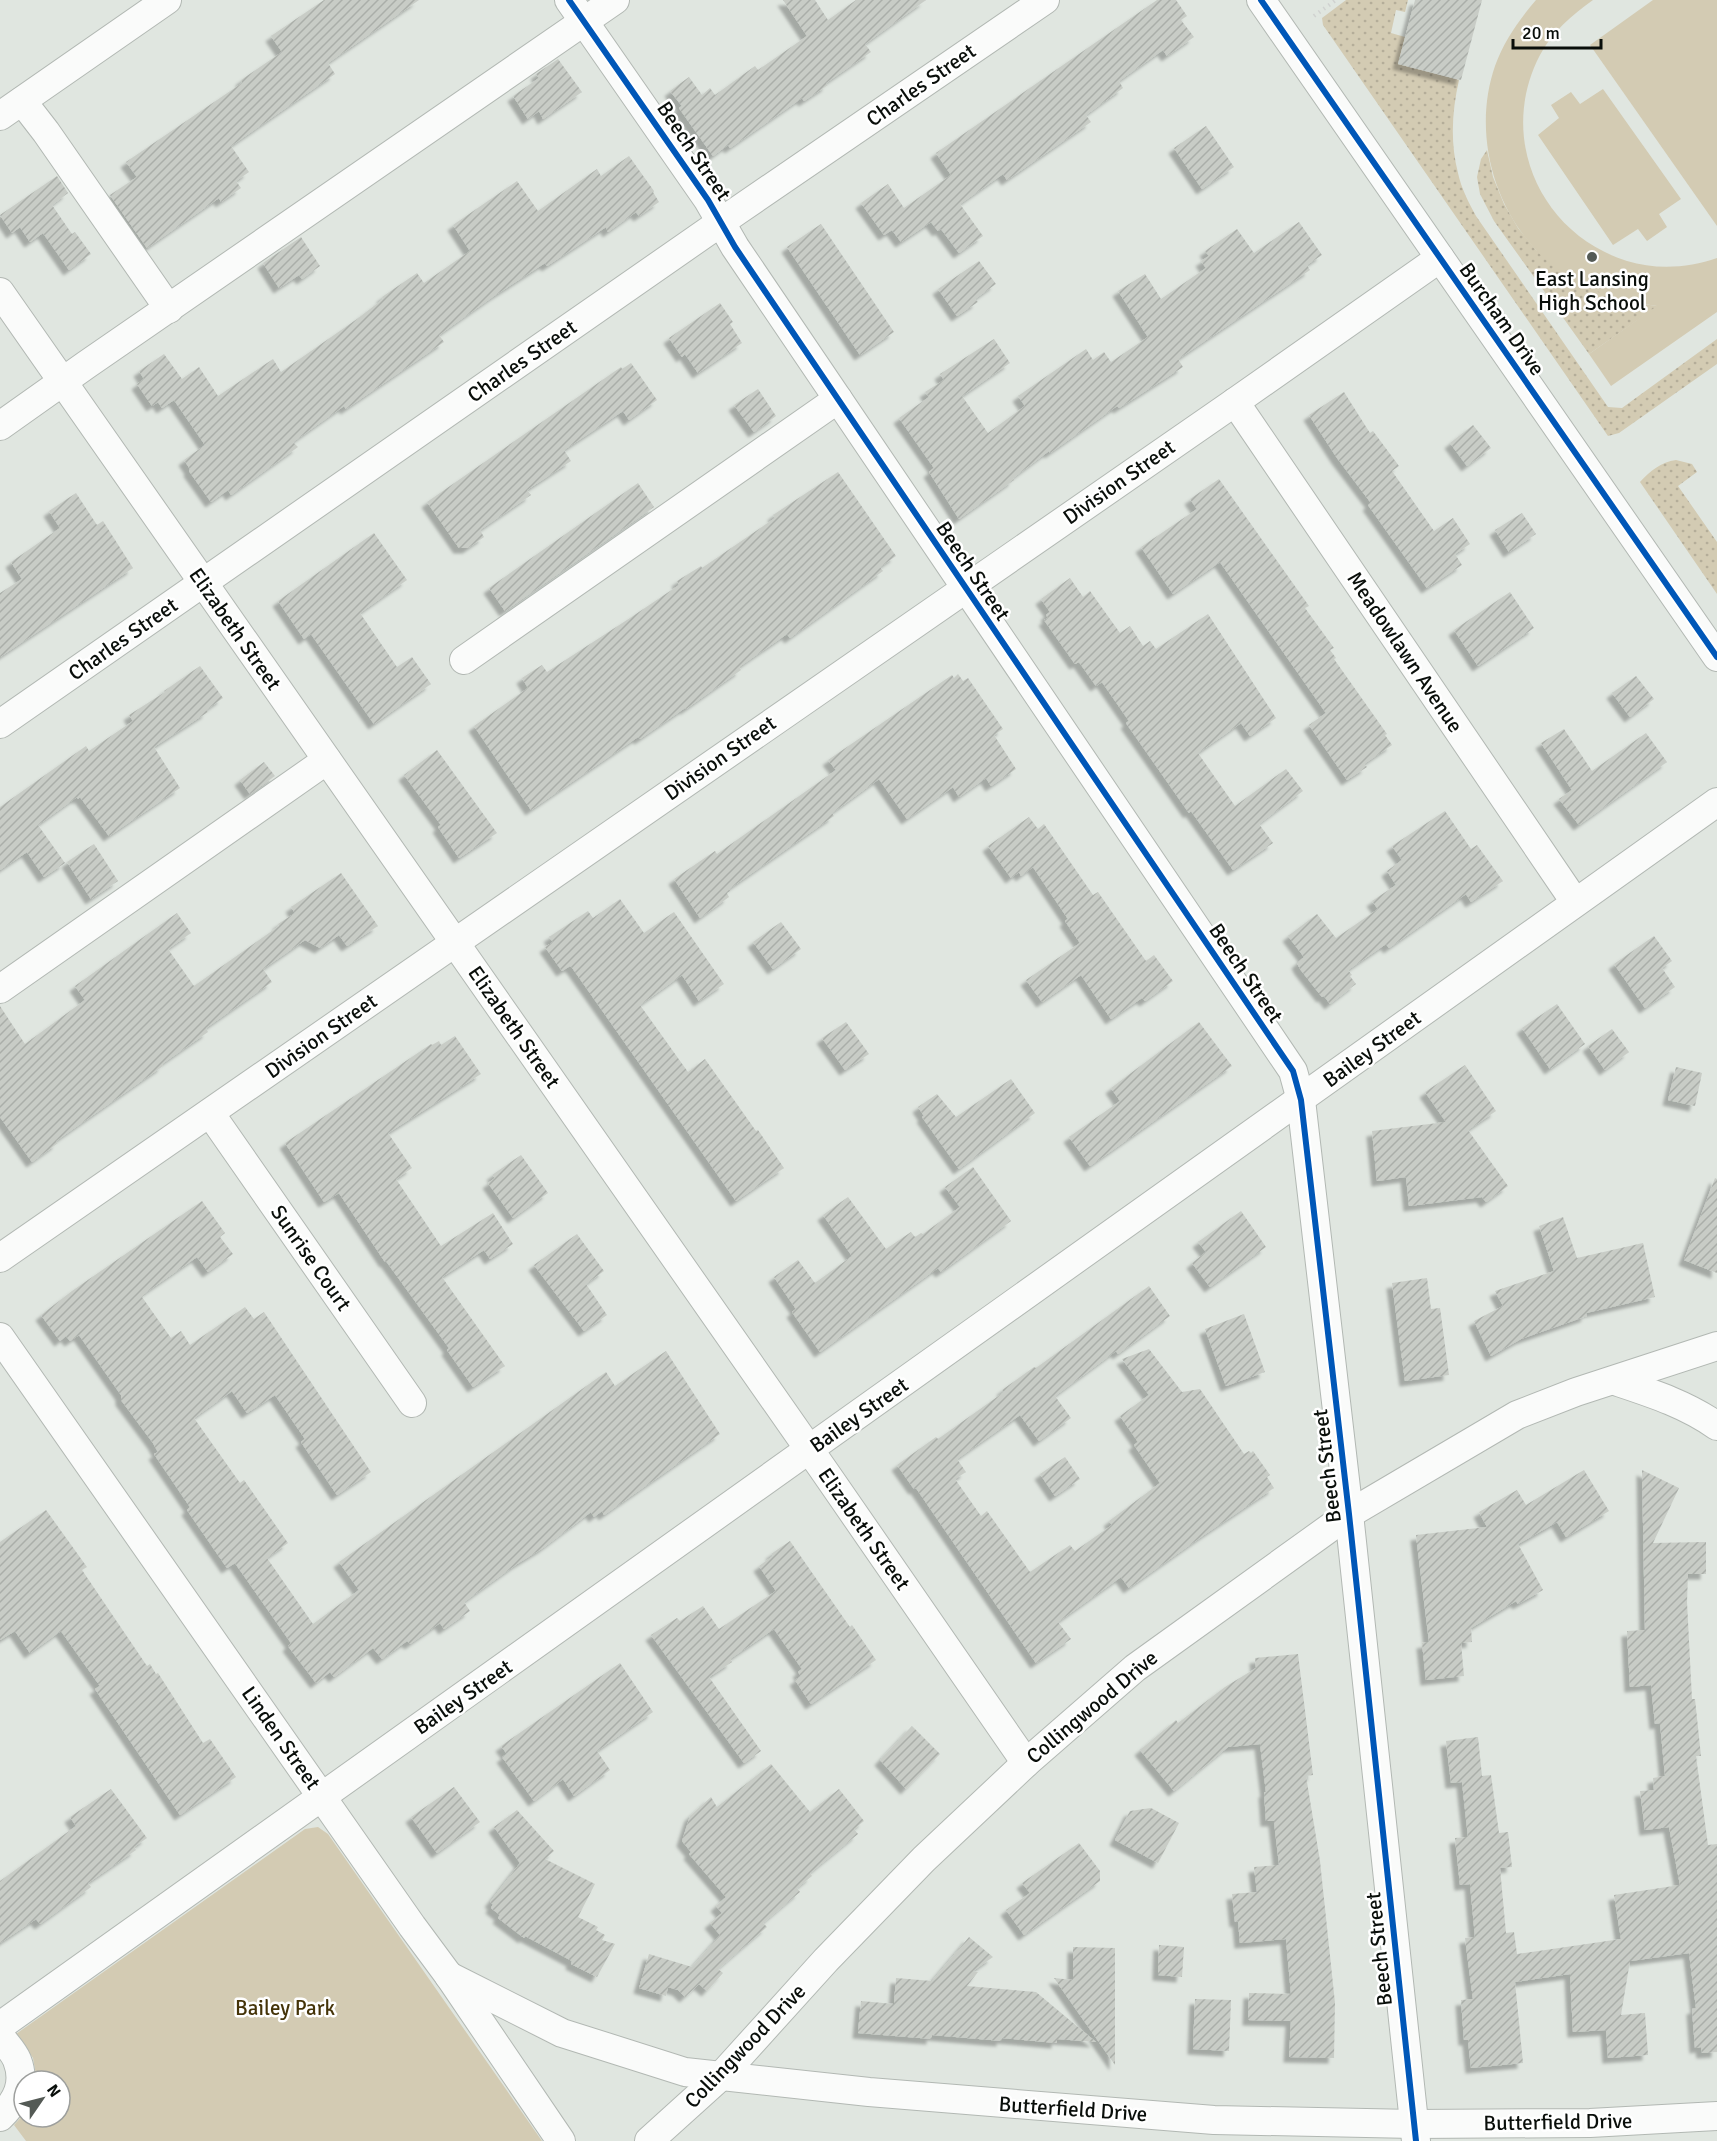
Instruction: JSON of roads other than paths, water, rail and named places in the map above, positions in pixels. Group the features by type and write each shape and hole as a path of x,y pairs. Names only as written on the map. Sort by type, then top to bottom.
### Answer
{"street":[{"path":"166,0 11,108 46,132 169,309"},
{"path":"0,426 169,309 577,11 615,0"},
{"name":"Charles Street","path":"0,724 721,222 1045,0"},
{"name":"Burcham Drive","path":"1261,0 1717,657"},
{"name":"Beech Street","path":"577,11 708,200 735,246 964,588 1293,1071 1301,1100 1349,1514 1415,2132"},
{"name":"Division Street","path":"0,1258 1440,258"},
{"name":"Elizabeth Street","path":"0,292 810,1449 1026,1763"},
{"path":"464,660 838,399"},
{"name":"Meadowlawn Avenue","path":"1235,402 1575,902"},
{"path":"0,989 327,760"},
{"name":"Bailey Street","path":"0,2026 1717,802"},
{"name":"Sunrise Court","path":"210,1113 412,1403"},
{"name":"Linden Street","path":"0,1337 449,1976 561,2141"},
{"name":"Collingwood Drive","path":"649,2141 722,2075 826,1960 894,1890 1026,1763 1135,1668 1349,1514 1517,1415 1576,1392 1717,1346"},
{"path":"1615,1381 1666,1399 1703,1416 1717,1426"},
{"name":"Butterfield Drive","path":"449,1976 562,2033 685,2072 880,2093 1184,2118 1415,2132 1717,2116"},
{"path":"0,2036 17,2059 21,2087 11,2106 0,2116"}],"place":[{"name":"East Lansing High School","path":"1592,257"}],"park label":[{"name":"Bailey Park","path":"285,2008"}]}
